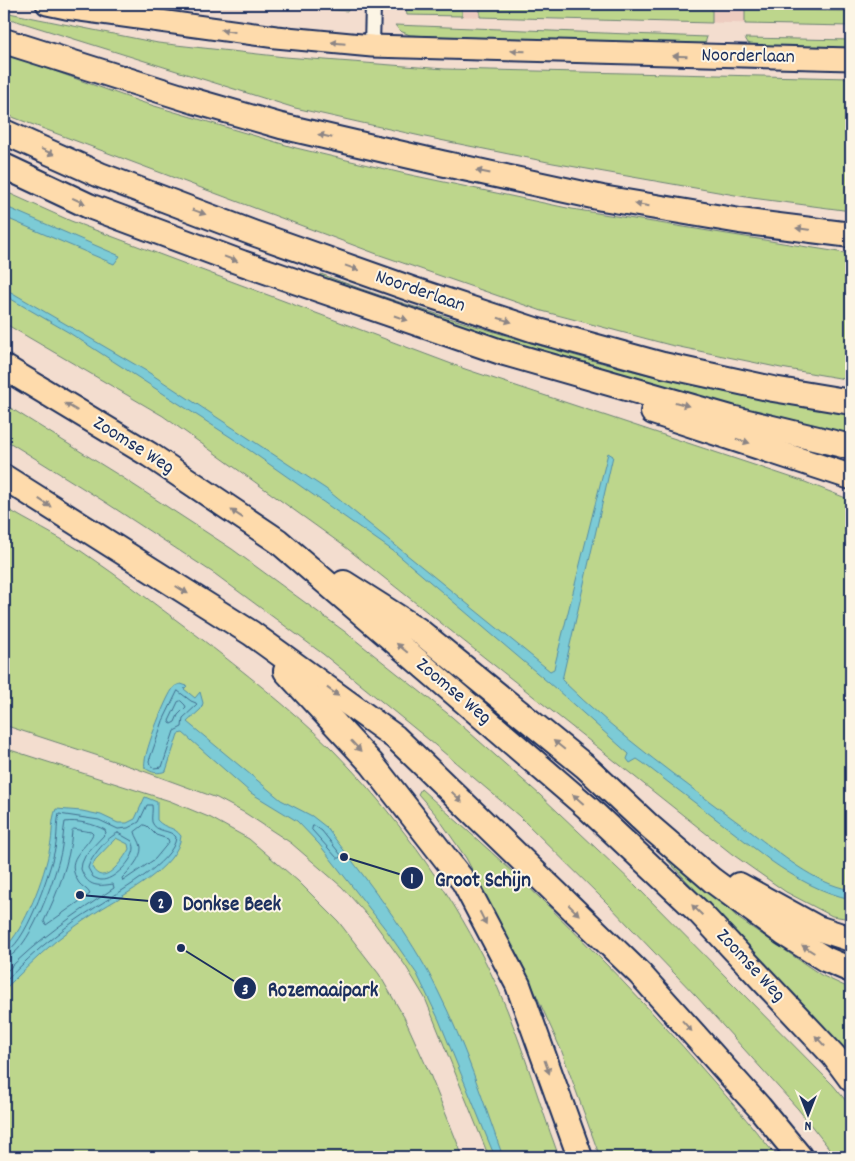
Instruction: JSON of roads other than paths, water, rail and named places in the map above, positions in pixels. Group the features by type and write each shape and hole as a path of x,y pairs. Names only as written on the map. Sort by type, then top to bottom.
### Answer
{"highway":[{"path":"4,41 194,101 281,126 432,161 602,198 740,221 851,235"},
{"name":"Noorderlaan","path":"4,132 136,189 405,287 535,330 663,365 773,389 851,402"},
{"path":"4,166 89,206 242,263 501,352 731,418 851,447"},
{"path":"501,352 566,384 851,477"},
{"name":"Zoomse Weg","path":"4,366 150,455 278,541 588,807 693,906 834,1056 851,1079"},
{"path":"4,477 251,633 395,737 640,974 759,1107 800,1157"},
{"path":"278,541 418,630 586,767 648,825 712,880 785,934 825,959 851,970"},
{"path":"251,633 372,764 464,882 518,985 580,1157"},
{"path":"648,825 740,886 817,928 851,939"}],"main road":[{"name":"Noorderlaan","path":"47,4 276,37 372,46 851,59"}],"street":[{"path":"372,46 373,4"}],"water":[{"path":"4,206 120,256 114,264 4,217"},
{"path":"4,288 148,372 326,489 550,671 554,669 608,453 613,456 562,680 606,721 678,778 798,867 824,881 851,890 851,899 819,889 790,873 771,861 643,763 637,759 630,763 627,759 629,754 556,689 396,553 232,438 68,332 4,295"},
{"path":"181,684 187,686 184,689 195,698 200,692 203,703 201,709 187,722 281,800 312,816 326,827 400,927 427,969 457,1031 503,1157 495,1157 439,1020 417,974 387,931 319,844 297,821 251,793 183,733 178,734 166,771 155,772 145,768 147,753 159,716 173,689"},
{"path":"145,797 157,802 157,820 175,830 181,836 178,848 170,859 148,880 93,914 57,940 4,990 4,949 19,929 39,887 51,842 53,818 56,809 101,815 118,823 127,823 135,819","holes":["116,838 128,844 129,849 126,854 118,865 107,874 97,873 92,867 95,860"]}],"place":[{"name":"Groot Schijn","path":"344,857"},
{"name":"Donkse Beek","path":"80,895"},
{"name":"Rozemaaipark","path":"181,948"}]}
